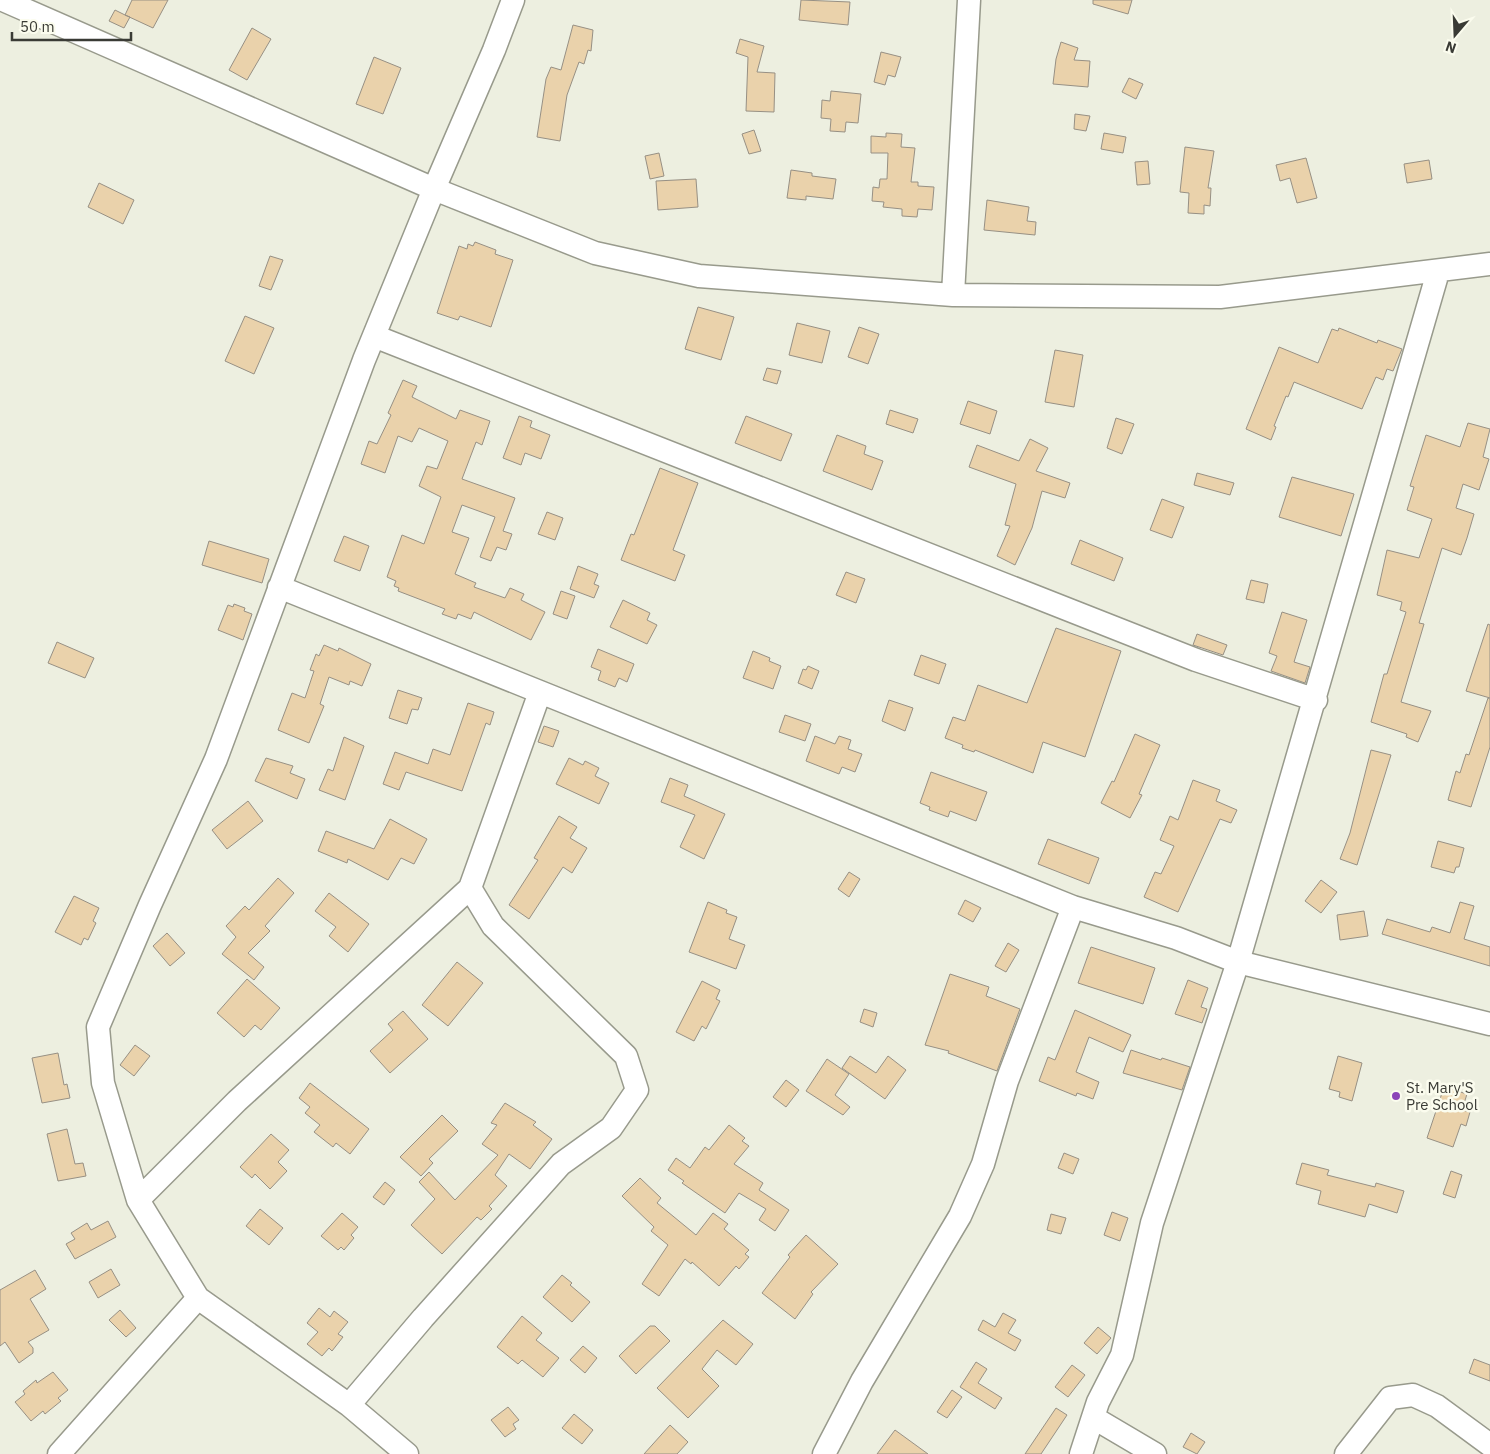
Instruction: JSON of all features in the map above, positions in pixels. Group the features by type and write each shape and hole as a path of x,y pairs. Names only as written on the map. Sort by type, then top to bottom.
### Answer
{"street":[{"path":"3,0 434,189 594,252 700,276 953,295 1220,297 1438,272 1490,264"},
{"path":"407,1454 350,1405 198,1298 138,1200 103,1083 98,1028 150,904 216,759 374,336 434,189 494,50 513,0"},
{"path":"953,295 969,0"},
{"path":"1081,1454 1098,1402 1122,1355 1152,1223 1238,962 1316,700 1438,272"},
{"path":"374,336 1196,660 1316,700"},
{"path":"280,587 1073,907 1176,938 1238,962 1490,1024"},
{"path":"138,1200 237,1101 470,888 540,692"},
{"path":"350,1405 422,1318 561,1164 612,1128 637,1090 626,1056 493,926 470,888"},
{"path":"824,1454 862,1381 960,1216 983,1164 1007,1081 1073,907"},
{"path":"59,1454 198,1298"},
{"path":"1346,1454 1390,1398 1413,1395 1437,1406 1490,1445"},
{"path":"1094,1418 1155,1454"}],"building":[{"path":"132,0 168,0 153,28 130,17 124,28 109,21 115,10 125,15"},
{"path":"801,0 850,2 848,25 799,20"},
{"path":"1093,0 1132,0 1128,14 1093,4"},
{"path":"573,25 593,30 591,51 588,50 584,64 579,62 567,95 560,141 537,137 546,79 551,67 561,70"},
{"path":"252,28 271,39 247,80 229,70"},
{"path":"740,39 764,46 757,72 775,73 774,112 746,111 748,57 736,53"},
{"path":"1061,42 1078,48 1074,60 1090,61 1088,87 1053,84 1056,59"},
{"path":"881,52 901,57 895,77 888,75 885,85 874,82"},
{"path":"374,57 401,68 383,114 356,104"},
{"path":"1129,78 1143,84 1136,99 1122,92"},
{"path":"831,91 861,94 858,123 846,122 845,132 830,131 831,119 821,118 822,100 830,101"},
{"path":"1075,114 1090,116 1086,131 1074,129"},
{"path":"754,130 761,151 749,154 742,134"},
{"path":"886,133 902,134 901,147 915,148 911,182 918,182 918,186 934,187 932,210 918,209 917,217 902,216 902,209 883,207 884,202 872,201 873,187 879,188 880,179 887,179 888,153 871,153 871,136 886,137"},
{"path":"1104,133 1126,137 1123,153 1101,149"},
{"path":"1185,147 1214,151 1208,188 1211,188 1210,206 1204,205 1204,214 1188,213 1189,193 1180,192"},
{"path":"659,153 664,176 650,179 645,156"},
{"path":"1306,158 1317,198 1297,203 1290,178 1280,181 1276,165"},
{"path":"1429,160 1432,179 1407,183 1404,164"},
{"path":"1148,161 1150,184 1137,185 1135,162"},
{"path":"791,170 812,173 812,176 836,179 833,199 806,196 806,200 787,198"},
{"path":"696,179 698,207 658,210 656,181"},
{"path":"99,183 134,200 123,224 88,207"},
{"path":"987,200 1029,207 1027,221 1036,222 1035,235 984,230"},
{"path":"475,242 496,250 495,254 513,260 491,327 460,316 458,320 437,313 459,246 467,249 468,244 473,246"},
{"path":"270,256 283,260 271,290 259,286"},
{"path":"698,307 734,317 721,360 685,349"},
{"path":"245,316 274,328 254,374 225,361"},
{"path":"797,323 830,331 822,363 789,355"},
{"path":"859,327 879,334 868,364 848,357"},
{"path":"1339,328 1377,343 1378,340 1402,349 1393,371 1387,369 1383,380 1376,377 1362,409 1294,382 1274,426 1276,427 1271,440 1246,429 1279,347 1318,363 1332,329 1338,331"},
{"path":"1055,350 1083,355 1074,407 1045,402"},
{"path":"767,368 781,371 777,384 763,380"},
{"path":"403,380 417,386 412,397 456,419 460,410 490,421 482,445 476,442 462,479 515,498 503,531 512,534 506,550 497,547 491,561 480,557 495,517 462,505 452,532 469,538 455,574 476,583 474,587 505,598 510,588 524,594 521,600 545,612 531,640 474,612 471,619 458,614 456,619 442,614 445,609 398,591 399,588 394,586 396,581 387,577 402,535 424,544 441,497 419,486 427,466 437,469 448,441 419,428 412,442 398,436 385,473 361,464 369,441 377,444 391,415 388,413"},
{"path":"968,401 997,411 990,434 960,424"},
{"path":"890,410 918,419 913,433 886,424"},
{"path":"519,416 532,421 530,427 550,435 541,459 525,453 521,465 503,458"},
{"path":"746,416 792,434 781,461 735,443"},
{"path":"1116,418 1134,424 1122,454 1107,448"},
{"path":"1468,423 1490,429 1483,457 1489,459 1479,490 1463,484 1456,508 1474,514 1467,538 1461,555 1442,548 1419,623 1424,624 1401,702 1431,711 1418,742 1406,737 1407,734 1371,722 1384,674 1387,674 1406,612 1400,610 1402,602 1377,595 1387,550 1419,558 1432,519 1407,510 1414,487 1410,486 1426,435 1460,447"},
{"path":"837,435 866,446 864,454 883,461 872,490 823,471"},
{"path":"1030,439 1048,448 1036,471 1070,483 1065,498 1042,491 1032,528 1015,565 997,556 1010,526 1005,525 1016,484 969,467 977,445 1019,461"},
{"path":"660,468 698,483 673,550 685,555 675,581 621,560 631,534 634,535"},
{"path":"1197,473 1234,483 1230,495 1194,485"},
{"path":"1292,477 1354,494 1341,536 1279,517"},
{"path":"1162,499 1184,507 1172,538 1150,530"},
{"path":"547,512 563,518 555,540 538,534"},
{"path":"344,536 369,546 360,571 334,561"},
{"path":"1080,540 1123,558 1114,581 1071,564"},
{"path":"209,541 269,559 262,583 202,565"},
{"path":"578,566 598,574 594,584 599,586 594,598 570,589"},
{"path":"846,572 865,579 856,603 836,595"},
{"path":"1251,580 1268,584 1264,603 1246,599"},
{"path":"561,591 575,596 567,619 553,614"},
{"path":"623,600 650,613 647,620 657,625 647,644 610,627"},
{"path":"234,604 245,608 244,611 252,614 243,640 218,630 228,605 233,607"},
{"path":"1282,612 1307,620 1294,662 1310,667 1305,683 1271,671 1277,656 1269,653"},
{"path":"1488,624 1490,625 1490,698 1466,691"},
{"path":"1056,628 1121,651 1085,757 1043,742 1033,773 975,750 974,752 962,748 963,745 945,738 953,717 965,721 978,685 1027,703"},
{"path":"1197,634 1227,645 1223,655 1193,645"},
{"path":"57,642 94,658 85,678 48,663"},
{"path":"324,645 338,651 339,648 371,664 362,686 350,681 349,685 329,677 320,704 324,706 309,743 278,730 292,693 305,698 314,671 310,670 316,654 319,656"},
{"path":"598,649 634,664 627,682 619,678 615,687 598,680 601,671 591,667"},
{"path":"753,651 770,658 769,661 781,666 773,689 743,678"},
{"path":"921,655 946,664 939,684 914,675"},
{"path":"808,666 819,671 812,689 798,683 803,669 806,670"},
{"path":"398,690 422,698 418,710 412,709 407,724 389,718"},
{"path":"1488,698 1490,699 1490,747 1471,807 1448,800 1456,771 1460,773 1466,754 1469,755"},
{"path":"889,700 913,708 905,731 882,721"},
{"path":"468,703 494,712 490,725 486,723 462,791 406,772 399,790 383,784 395,752 428,764 433,749 450,755"},
{"path":"785,715 811,724 805,741 779,732"},
{"path":"544,726 559,731 553,747 538,742"},
{"path":"1135,734 1160,745 1139,794 1142,795 1130,818 1101,803 1112,781 1114,782"},
{"path":"815,736 835,744 839,736 851,740 848,749 862,754 855,772 842,767 839,774 806,761"},
{"path":"344,737 364,746 345,800 319,790 328,769 333,771"},
{"path":"1371,750 1391,755 1357,865 1340,859 1350,833"},
{"path":"266,758 293,766 290,773 305,779 297,799 255,781"},
{"path":"569,758 583,765 585,761 599,768 595,776 609,783 599,804 556,784"},
{"path":"931,772 987,792 976,821 950,811 948,817 929,810 930,807 920,803"},
{"path":"670,778 688,785 684,796 725,814 704,859 680,847 695,815 661,802"},
{"path":"1193,780 1220,790 1216,801 1237,810 1231,823 1220,819 1178,912 1144,897 1155,872 1161,874 1174,846 1160,840 1170,816 1178,820"},
{"path":"248,801 263,821 227,849 212,830"},
{"path":"559,816 577,827 570,838 587,848 572,873 563,867 529,919 509,905 538,860 534,858"},
{"path":"390,819 427,839 414,864 401,858 388,880 348,859 347,863 318,851 326,831 374,849"},
{"path":"1048,839 1099,858 1089,884 1038,864"},
{"path":"1438,841 1464,848 1459,867 1456,867 1454,873 1431,867"},
{"path":"849,872 860,879 849,897 838,889"},
{"path":"278,878 294,893 265,926 270,931 248,953 264,967 254,980 222,954 236,937 226,926 245,906 249,910"},
{"path":"1321,880 1337,892 1321,913 1305,901"},
{"path":"329,893 369,924 348,952 329,936 336,927 315,911"},
{"path":"74,896 99,908 93,921 96,923 88,940 84,938 81,945 55,932"},
{"path":"965,900 981,908 973,922 958,914"},
{"path":"708,902 727,910 726,913 737,917 729,939 745,945 736,969 689,952"},
{"path":"1460,902 1474,906 1464,939 1490,947 1490,966 1382,934 1387,919 1430,932 1432,927 1450,933"},
{"path":"1364,911 1368,936 1340,940 1337,915"},
{"path":"167,933 185,953 170,966 153,946"},
{"path":"1008,943 1019,950 1006,972 995,966"},
{"path":"1091,947 1155,968 1143,1004 1078,983"},
{"path":"457,962 483,983 448,1026 422,1005"},
{"path":"950,974 989,987 986,996 1020,1009 997,1071 948,1053 949,1051 925,1045"},
{"path":"247,979 280,1008 261,1030 255,1025 244,1037 217,1013"},
{"path":"1188,980 1208,988 1201,1007 1207,1009 1202,1023 1175,1014"},
{"path":"702,981 720,990 716,999 720,1001 706,1029 702,1026 694,1041 676,1032"},
{"path":"864,1009 877,1013 873,1027 860,1022"},
{"path":"1075,1010 1131,1035 1123,1052 1089,1037 1076,1072 1099,1082 1093,1099 1077,1093 1076,1096 1039,1081 1048,1057 1055,1060"},
{"path":"403,1011 428,1039 390,1073 370,1051 393,1030 388,1024"},
{"path":"135,1045 150,1056 134,1076 120,1065"},
{"path":"1131,1050 1190,1067 1182,1090 1123,1073"},
{"path":"58,1053 64,1085 67,1084 70,1098 42,1103 32,1058"},
{"path":"850,1056 876,1073 888,1056 906,1070 885,1099 842,1068"},
{"path":"1338,1056 1362,1063 1352,1101 1339,1097 1340,1092 1329,1089"},
{"path":"827,1059 849,1074 835,1095 850,1107 843,1115 806,1091"},
{"path":"786,1080 799,1090 786,1107 773,1097"},
{"path":"310,1083 369,1129 350,1154 336,1143 333,1147 314,1132 320,1125 305,1113 310,1107 299,1098"},
{"path":"1444,1087 1467,1094 1462,1110 1470,1112 1466,1126 1461,1124 1453,1147 1427,1138"},
{"path":"505,1103 536,1122 533,1125 552,1139 530,1169 509,1154 495,1175 507,1186 489,1206 492,1209 481,1220 477,1217 442,1254 411,1225 435,1199 419,1182 429,1172 455,1200 498,1155 482,1144 497,1125 491,1123"},
{"path":"442,1115 458,1131 429,1159 433,1163 421,1176 400,1157"},
{"path":"729,1125 745,1138 742,1141 749,1146 734,1164 763,1183 759,1190 789,1210 775,1231 759,1220 766,1209 739,1193 725,1213 682,1183 684,1181 668,1170 676,1158 690,1168 705,1147 709,1150"},
{"path":"67,1129 75,1164 83,1163 86,1176 58,1181 47,1134"},
{"path":"271,1134 289,1150 278,1162 287,1171 270,1189 255,1174 252,1178 240,1167"},
{"path":"1064,1153 1079,1159 1073,1174 1058,1168"},
{"path":"1302,1163 1329,1170 1327,1175 1375,1187 1376,1183 1404,1191 1397,1213 1369,1204 1365,1217 1318,1204 1321,1191 1296,1184"},
{"path":"1451,1171 1462,1175 1455,1198 1443,1194"},
{"path":"640,1178 661,1198 657,1203 696,1235 713,1213 728,1224 724,1229 749,1250 745,1254 749,1257 739,1269 736,1266 719,1286 692,1262 691,1264 685,1259 659,1296 642,1284 668,1245 651,1231 654,1227 622,1196"},
{"path":"385,1182 395,1190 384,1205 373,1197"},
{"path":"260,1209 283,1228 269,1245 246,1226"},
{"path":"1112,1212 1128,1218 1120,1241 1104,1235"},
{"path":"342,1213 358,1227 351,1235 354,1238 344,1250 341,1247 338,1250 321,1236"},
{"path":"1051,1214 1066,1218 1061,1234 1047,1230"},
{"path":"108,1221 116,1237 75,1259 66,1244 75,1239 71,1233 87,1223 91,1230"},
{"path":"806,1235 838,1264 811,1292 813,1294 795,1319 762,1293 790,1257 788,1255"},
{"path":"111,1269 120,1285 98,1298 89,1282"},
{"path":"35,1270 46,1289 30,1299 49,1330 28,1342 33,1348 33,1353 19,1363 5,1342 0,1346 0,1290"},
{"path":"562,1275 572,1283 570,1285 590,1302 572,1322 543,1297"},
{"path":"319,1308 330,1317 334,1311 348,1322 338,1334 343,1337 332,1351 329,1348 322,1356 307,1344 318,1332 307,1323"},
{"path":"120,1310 136,1328 126,1337 109,1320"},
{"path":"1003,1313 1016,1320 1008,1333 1021,1340 1015,1351 978,1330 983,1320 995,1327"},
{"path":"522,1316 542,1333 536,1340 559,1358 543,1377 522,1360 518,1364 497,1347"},
{"path":"723,1320 753,1344 736,1365 717,1350 702,1369 719,1386 688,1418 657,1388"},
{"path":"650,1326 655,1326 670,1341 636,1374 619,1356"},
{"path":"1098,1327 1111,1338 1097,1354 1084,1343"},
{"path":"583,1346 597,1358 585,1373 570,1360"},
{"path":"1474,1359 1490,1365 1490,1381 1469,1373"},
{"path":"976,1362 987,1369 978,1383 1002,1398 995,1409 960,1387"},
{"path":"1072,1365 1085,1375 1068,1397 1055,1387"},
{"path":"53,1372 68,1390 58,1398 61,1401 45,1414 43,1411 31,1421 15,1402 25,1394 23,1391 36,1380 37,1383"},
{"path":"952,1390 962,1397 947,1418 937,1412"},
{"path":"508,1407 519,1420 513,1424 516,1429 505,1437 491,1420"},
{"path":"1056,1408 1067,1415 1041,1454 1025,1454"},
{"path":"574,1414 593,1430 582,1444 562,1428"},
{"path":"670,1425 688,1442 677,1454 644,1454"},
{"path":"895,1430 928,1454 877,1454"},
{"path":"1191,1433 1205,1442 1197,1454 1183,1447"}],"place":[{"name":"St. Mary'S Pre School","path":"1396,1096"}]}
